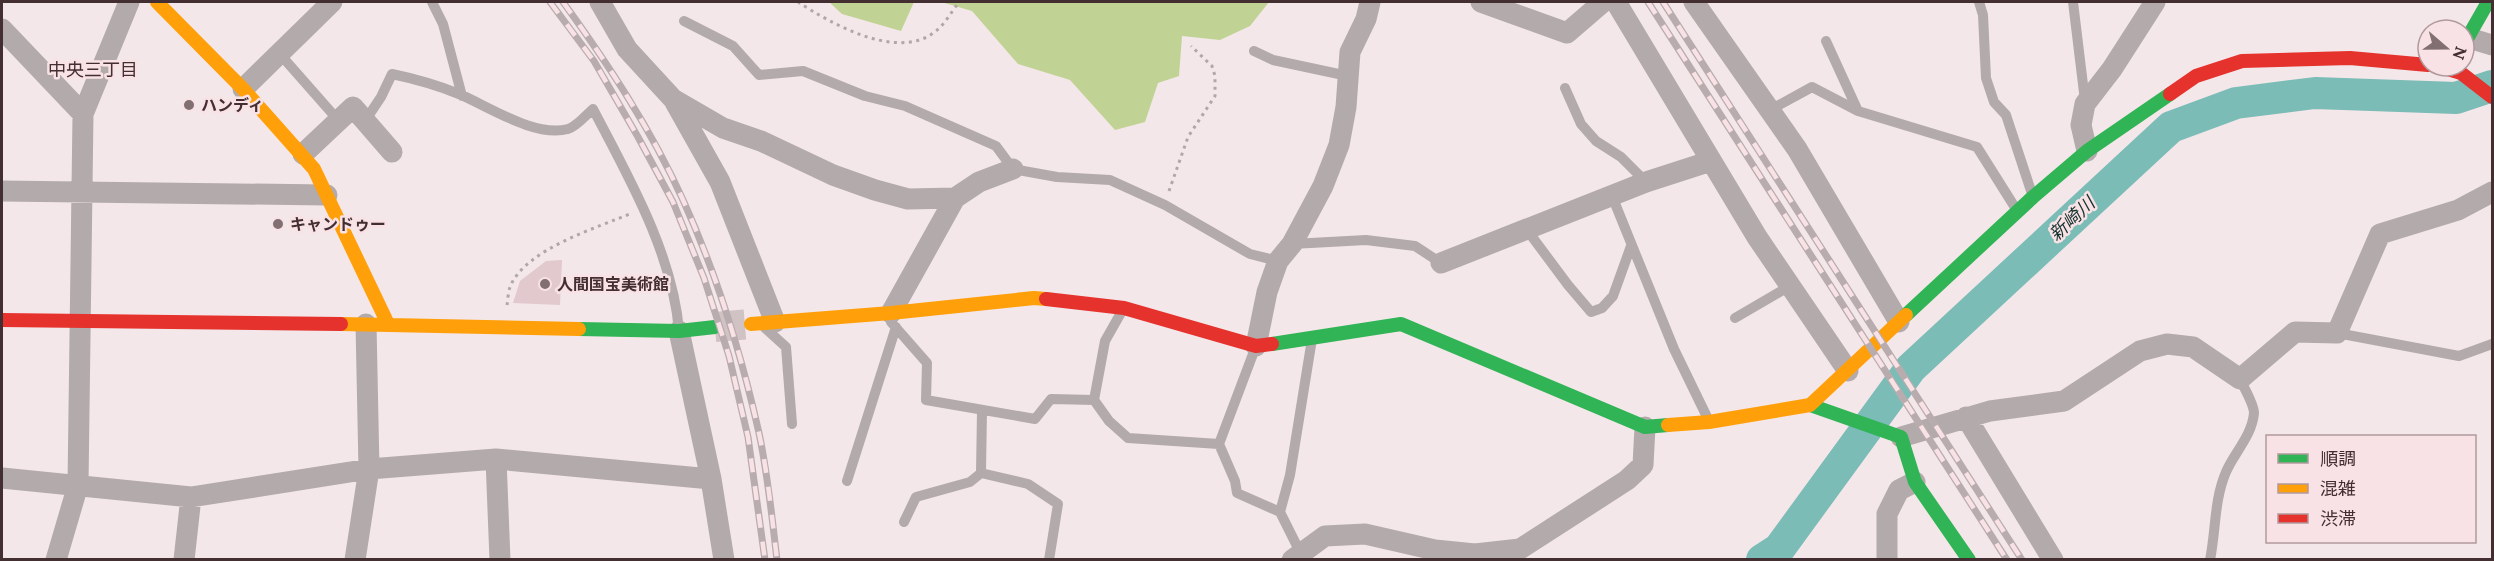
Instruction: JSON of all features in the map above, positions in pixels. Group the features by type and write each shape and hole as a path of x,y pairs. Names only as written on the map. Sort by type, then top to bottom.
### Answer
{"street":[{"path":"56,560 78,485 83,114 129,2"},
{"path":"157,2 243,90 303,154 314,169 388,324"},
{"path":"243,90 332,2"},
{"path":"600,2 627,50 673,99 720,182 762,323 893,320 1034,298 1124,308 1256,346 1401,324 1645,427 1709,422 1810,405 1895,435 1966,417 2064,401 2140,351 2167,344 2193,347 2240,379 2295,332 2337,333 2380,234 2458,210 2493,192"},
{"path":"1256,346 1267,291 1278,261 1292,244 1323,186 1339,145 1350,52 1366,19 1370,2"},
{"path":"1481,2 1567,33 1618,4 1711,161 1790,286 1848,371"},
{"path":"1694,2 1797,149 1899,322"},
{"path":"2086,151 2081,125 2085,104 2112,69 2155,2"},
{"path":"2476,24 2488,2"},
{"path":"2,29 83,114"},
{"path":"2476,42 2493,45"},
{"path":"1810,405 2033,197 2086,151 2196,76 2242,61 2350,58 2416,64"},
{"path":"2471,78 2493,97"},
{"path":"673,99 723,128 761,141 833,176 908,199 955,198"},
{"path":"303,154 352,108 392,152"},
{"path":"1440,263 1646,182 1711,161"},
{"path":"893,320 955,198 979,182 1013,169"},
{"path":"2,191 327,195"},
{"path":"2,320 388,324 679,331 715,327"},
{"path":"355,560 369,469 366,324"},
{"path":"679,331 711,479 724,560"},
{"path":"1966,417 2054,560"},
{"path":"1296,556 1325,536 1365,534 1435,549 1475,554 1520,549 1627,480 1643,465 1645,427"},
{"path":"1895,435 1915,482 1969,560"},
{"path":"2,478 191,498 369,469 496,459 711,479"},
{"path":"496,459 500,560"},
{"path":"1887,560 1887,514 1899,490 1915,482"},
{"path":"184,560 191,498"}],"lane":[{"path":"432,2 443,24 462,96"},
{"path":"1980,2 1983,15 1986,78 1994,102 2006,115 2033,197"},
{"path":"2073,2 2085,104"},
{"path":"684,21 733,46 759,75 803,71 865,96 904,106 996,146 1013,169 1057,177 1110,180 1164,205 1250,254 1278,261"},
{"path":"1826,41 1858,111"},
{"path":"1254,51 1273,60 1348,76"},
{"path":"279,53 338,120"},
{"path":"365,121 381,97 392,74 420,80 462,96 502,116 546,129 569,129 593,109 645,208 677,304 679,331"},
{"path":"1770,110 1812,87 1858,111 1977,147 2018,213"},
{"path":"1565,88 1581,124 1596,141 1621,157 1646,182"},
{"path":"1612,196 1674,349 1709,422"},
{"path":"1527,230 1591,312 1602,308 1613,296 1619,274 1631,246"},
{"path":"1292,244 1366,240 1415,246 1440,263"},
{"path":"1736,318 1790,286"},
{"path":"1124,308 1105,341 1094,400 1110,421 1128,438 1219,444"},
{"path":"893,320 927,363 926,400 1035,419 1051,399 1094,400"},
{"path":"847,481 893,320"},
{"path":"762,323 786,347 792,424"},
{"path":"2337,333 2459,356 2493,344"},
{"path":"1296,556 1280,512 1290,475 1312,337"},
{"path":"1256,346 1219,444 1235,481 1237,492 1280,512"},
{"path":"2210,560 2214,542 2215,512 2223,482 2226,472 2245,442 2254,412 2240,379"},
{"path":"904,522 916,497 970,482 981,473 982,410"},
{"path":"981,473 1028,484 1058,504 1049,560"}],"path":[{"path":"798,2 841,27 896,44 920,41 937,31 959,2"},
{"path":"1164,205 1188,137 1215,96 1215,76 1212,66 1191,45"},
{"path":"504,326 510,287 525,265 561,243 645,208"}],"green space":[{"path":"829,2 914,2 901,31 842,14"},
{"path":"941,2 1269,2 1250,26 1220,40 1182,36 1179,76 1158,83 1145,122 1115,130 1070,80 1018,64 972,11"}],"building":[{"path":"562,260 560,305 513,303 520,281 546,261"}],"waterway":[{"name":"新崎川","path":"1762,560 1779,549 1911,368 2171,127 2236,103 2315,93 2456,98 2492,86"}],"tunnel":[{"path":"715,327 751,324"}],"railway":[{"path":"550,2 594,61 638,137 673,202 704,278 729,356 748,437 765,560"},
{"path":"563,2 643,122 671,174 707,257 736,344 759,433 777,560"},
{"path":"1648,2 2007,560"},
{"path":"1663,2 2022,560"}],"traffic: fast":[{"path":"2476,23 2488,2"},
{"path":"1906,315 2033,197 2087,151 2170,94"},
{"path":"1272,344 1401,324 1645,427 1668,425"},
{"path":"579,329 679,331 715,327"},
{"path":"1810,405 1901,437 1915,482 1969,560"}],"traffic: slow":[{"path":"157,2 243,89 314,169 388,324"},
{"path":"751,324 891,313 1034,298 1046,299"},
{"path":"1668,425 1709,422 1810,405 1906,315"},
{"path":"341,324 579,329"}],"traffic: jam":[{"path":"2170,94 2196,76 2242,61 2350,58 2416,64"},
{"path":"2467,78 2492,97"},
{"path":"1046,299 1124,308 1256,346 1272,344"},
{"path":"2,320 341,324"}],"place":[{"name":"ハンディ","path":"189,105"},
{"name":"キャンドゥー","path":"278,224"},
{"name":"人間国宝美術館","path":"545,284"}],"district":[{"name":"中央三丁目","path":"93,70"}]}
